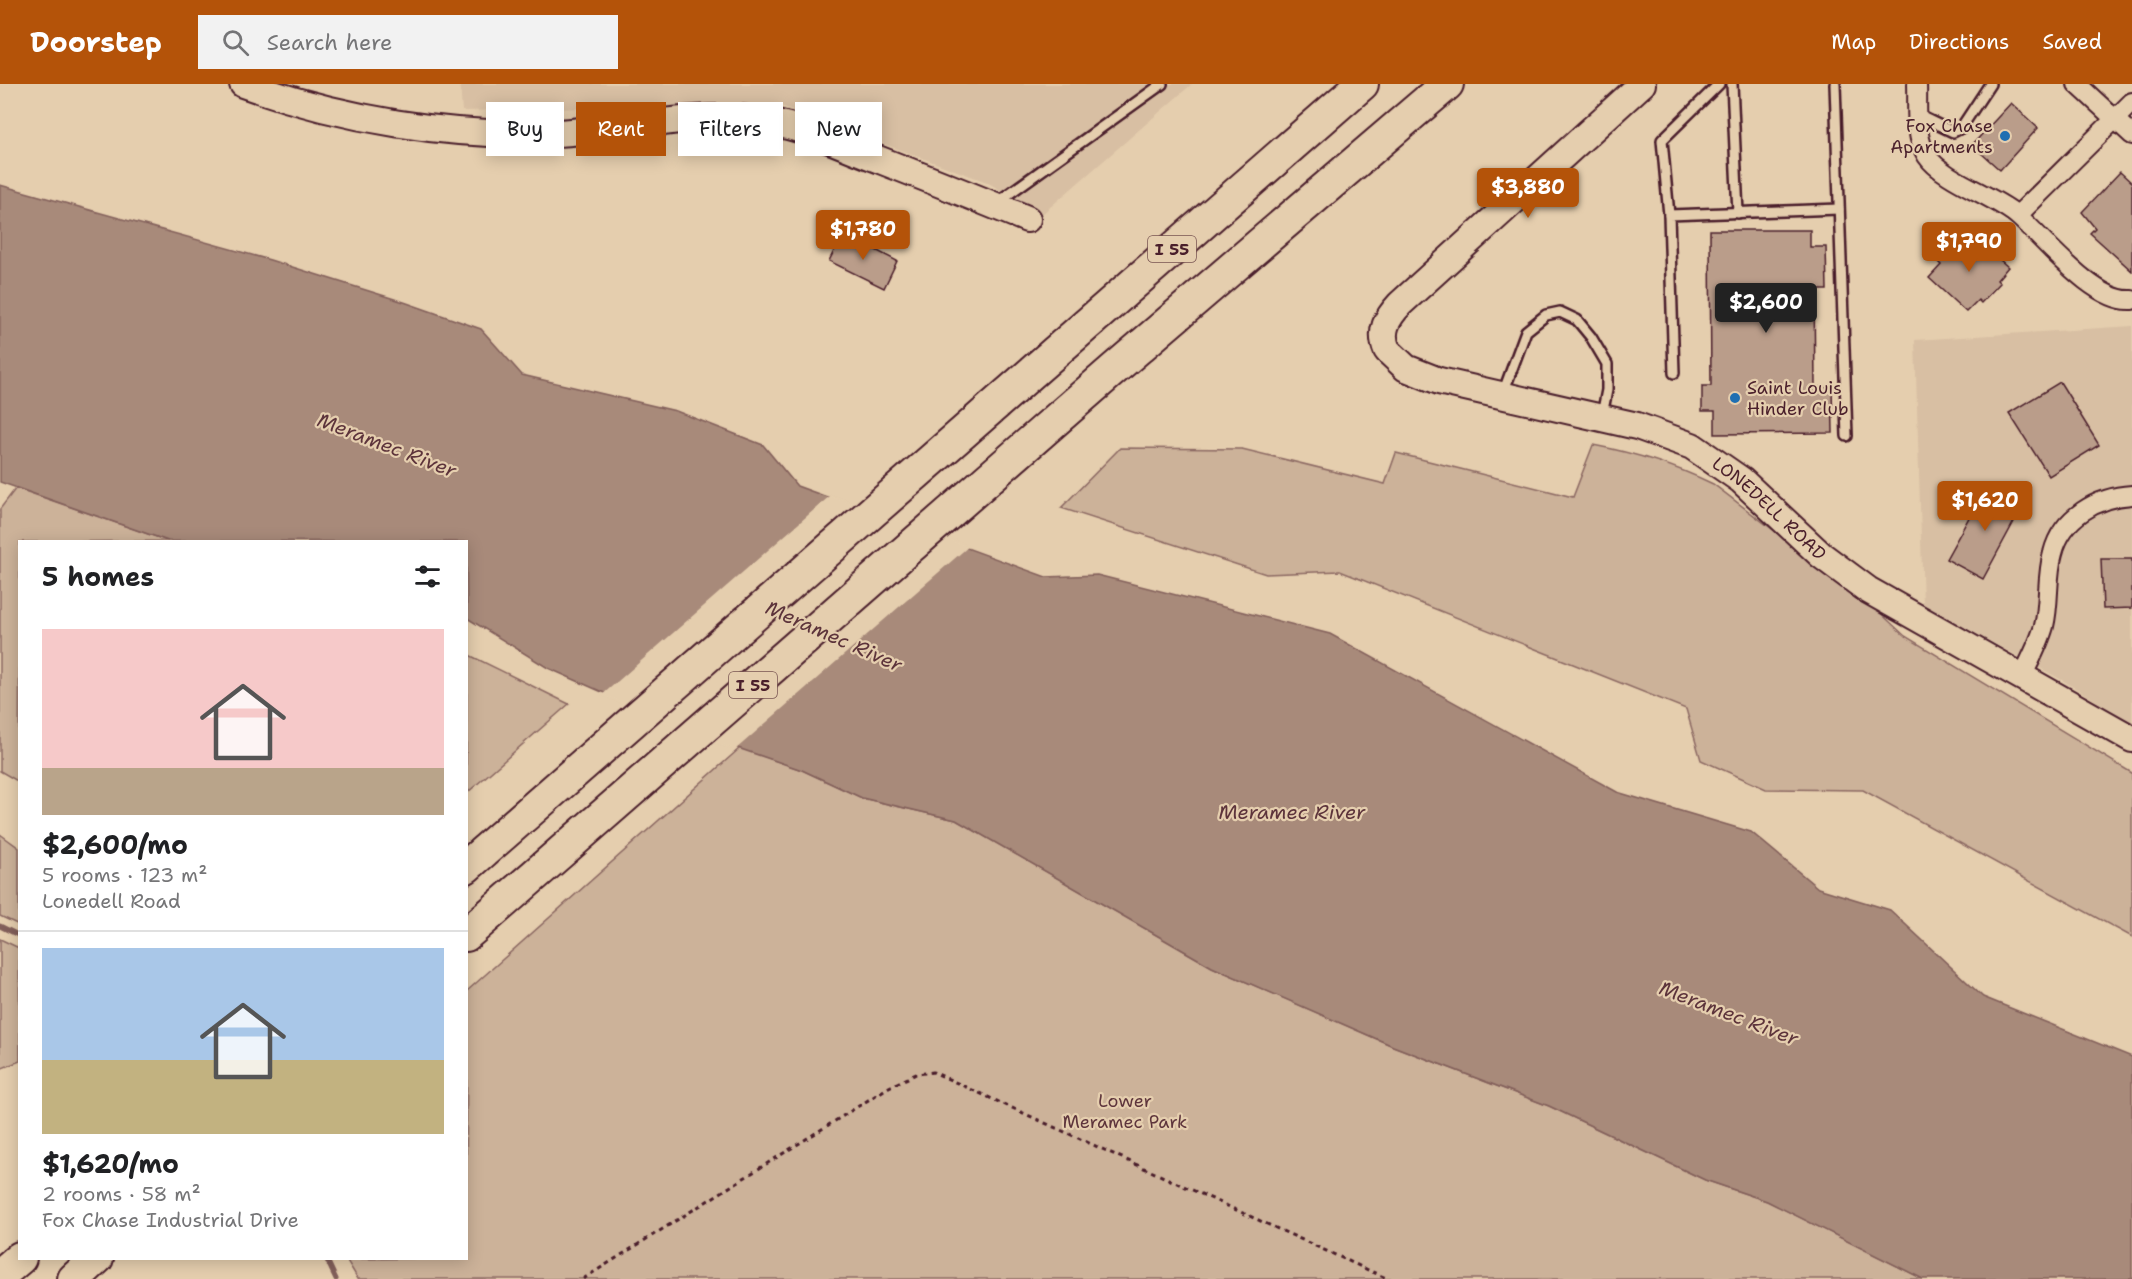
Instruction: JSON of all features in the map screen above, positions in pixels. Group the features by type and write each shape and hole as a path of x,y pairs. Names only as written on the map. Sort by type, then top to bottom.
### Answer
{"highway":[{"name":"I 55","path":"468,865 1362,84"},
{"name":"I 55","path":"468,933 1040,434 1447,84"},
{"path":"0,1275 18,1260"},
{"path":"74,1279 95,1260"}],"street":[{"path":"243,84 298,101 358,115 493,133 577,132 730,118 760,120 818,136 1027,219"},
{"name":"LONEDELL ROAD","path":"1642,84 1400,304 1386,321 1384,343 1392,357 1414,372 1654,431 1701,451 1741,480 1844,574 1888,602 2132,739"},
{"path":"1917,84 1919,142 1928,158 2018,215 2054,252 2099,289 2113,297 2132,300"},
{"path":"2077,84 2132,135"},
{"path":"2018,215 2132,102"},
{"path":"2022,677 2044,626 2051,561 2060,536 2071,521 2085,509 2100,501 2132,495"}],"lane":[{"path":"988,203 1003,198 1162,84"},
{"path":"1674,373 1669,215 1662,140 1719,84"},
{"path":"1732,84 1738,213"},
{"path":"1835,84 1847,436"},
{"path":"1918,115 1953,132 1961,128 1990,84"},
{"path":"1669,215 1839,209"},
{"path":"1502,395 1526,331 1546,315 1560,312 1577,320 1591,337 1607,364 1607,390 1602,417"}],"path":[{"path":"583,1279 889,1087 916,1074 933,1072 1388,1279"}],"shaded area":[{"path":"460,84 1192,84 1041,215 987,182 882,143 882,102 795,102 795,111 783,107 783,102 678,102 678,106 666,106 666,102 576,102 576,108 564,109 564,102 486,102 486,110 462,111"},
{"path":"2132,326 2132,723 2062,680 1923,605 1915,340"}],"green space":[{"path":"1593,445 1654,460 1713,484 1873,606 1905,636 2132,773 2132,937 1863,790 1766,789 1701,760 1686,709 1340,571 1266,574 1061,508 1120,448 1242,449 1385,484 1396,453 1573,497"},
{"path":"16,488 165,540 18,540 18,781 0,771 0,509"},
{"path":"468,654 569,704 468,792"},
{"name":"Lower Meramec Park","path":"740,748 802,770 862,798 956,820 1212,967 1393,1046 1549,1106 1705,1180 1767,1201 1923,1279 358,1279 347,1260 468,1260 468,990"},
{"path":"0,834 18,847 18,925 0,916"},
{"path":"0,939 18,948 18,1062 0,1069"}],"water":[{"name":"Meramec River","path":"0,185 270,260 481,329 522,375 676,411 763,445 797,486 1046,577 1097,575 1330,634 1617,792 1751,832 1818,888 1890,910 1983,997 2132,1057 2132,1279 1923,1279 1767,1201 1705,1180 1549,1106 1393,1046 1212,967 956,820 862,798 802,770 697,734 548,668 468,619 468,540 165,540 0,482"}],"pier":[{"path":"831,495 969,546 735,750 696,736 602,695"}],"building":[{"name":"Fox Chase Apartments","path":"2011,103 2038,128 2000,170 1972,145"},
{"path":"2120,172 2132,183 2132,271 2090,233 2095,228 2082,212"},
{"path":"1710,230 1810,230 1810,247 1826,247 1827,290 1814,290 1815,387 1832,387 1833,433 1715,434 1715,411 1702,411 1702,386 1711,386"},
{"path":"843,233 897,261 884,288 829,261"},
{"path":"1971,234 2008,267 1997,280 2000,283 1981,303 1978,300 1966,312 1929,278 1941,265 1938,262 1956,242 1960,246"},
{"path":"2060,382 2099,445 2049,476 2009,413"},
{"path":"1987,485 2023,505 1983,579 1946,559"},
{"path":"2101,559 2132,559 2132,608 2103,609"}],"waterway":[{"path":"0,926 18,935"},
{"path":"327,1260 336,1279"}],"place":[{"name":"Fox Chase Apartments","path":"2005,136"},
{"name":"Saint Louis Hinder Club","path":"1735,398"}]}
